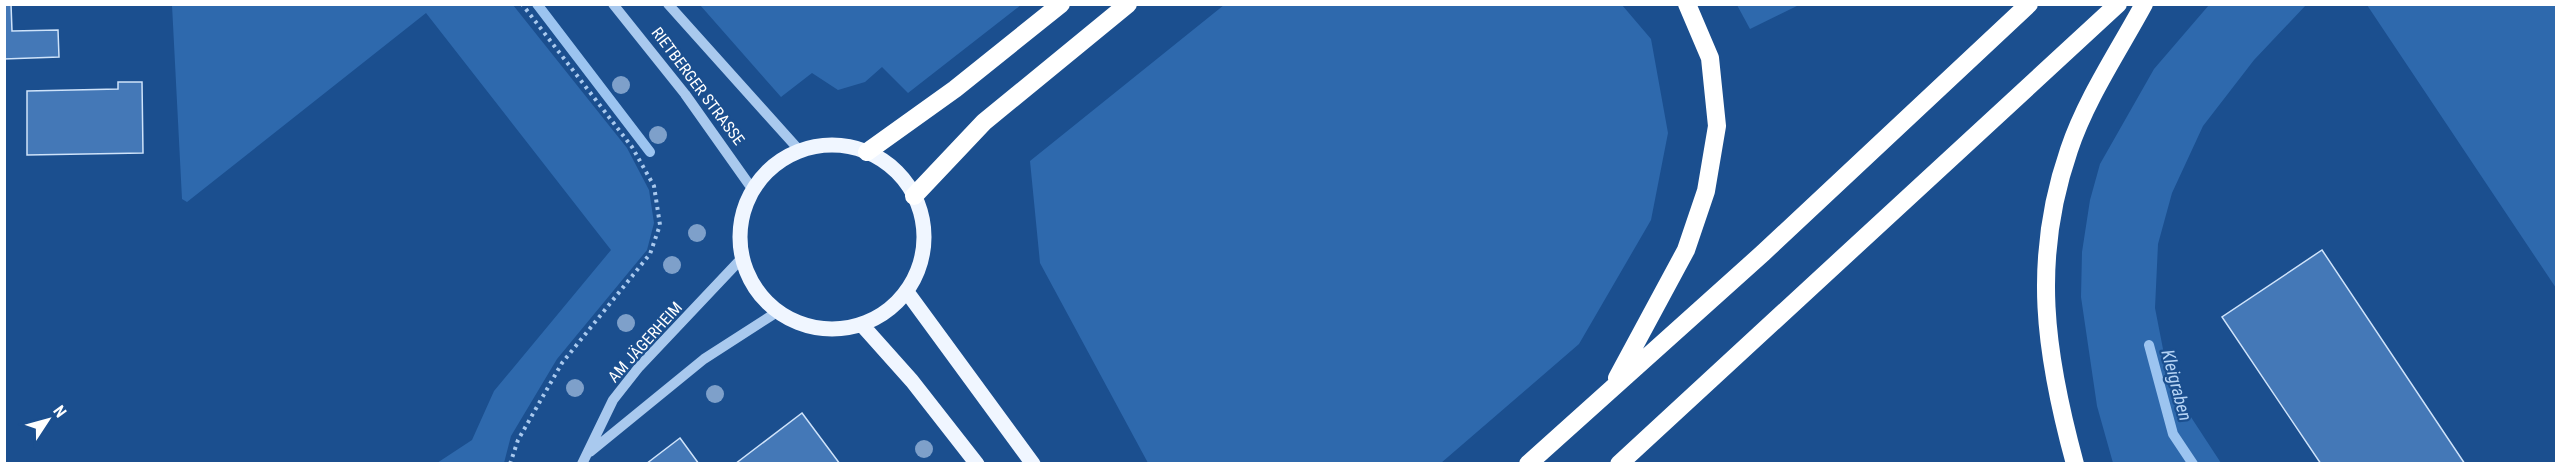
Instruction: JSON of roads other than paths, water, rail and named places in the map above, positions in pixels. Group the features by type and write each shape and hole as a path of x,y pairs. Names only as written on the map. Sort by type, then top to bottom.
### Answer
{"highway":[{"path":"867,152 955,89 1061,4"},
{"path":"914,196 984,122 1128,4"},
{"path":"1611,390 1686,250 1706,191 1717,126 1710,58 1687,4"},
{"path":"1528,464 1763,252 2029,4"},
{"path":"1619,464 2118,4"},
{"path":"2075,464 2049,353 2045,301 2047,248 2055,199 2069,149 2088,104 2144,4"}],"main road":[{"path":"834,146 867,152 894,170 914,196 924,229 921,262 907,292 887,312 862,325 833,330 804,326 777,312 754,288 742,258 740,234 743,211 753,190 765,173 781,160 800,151 834,146"},
{"path":"907,292 1033,464"},
{"path":"862,325 912,381 977,464"}],"street":[{"name":"RIETBERGER STRASSE","path":"613,4 685,94 753,190"},
{"name":"RIETBERGER STRASSE","path":"668,4 800,151"},
{"name":"AM JÄGERHEIM","path":"584,460 613,400 639,367 742,258"},
{"name":"AM JÄGERHEIM","path":"584,460 704,359 777,312"}],"waterway":[{"path":"537,4 650,152"},
{"name":"Kleigraben","path":"2149,345 2173,434 2193,464"}]}
